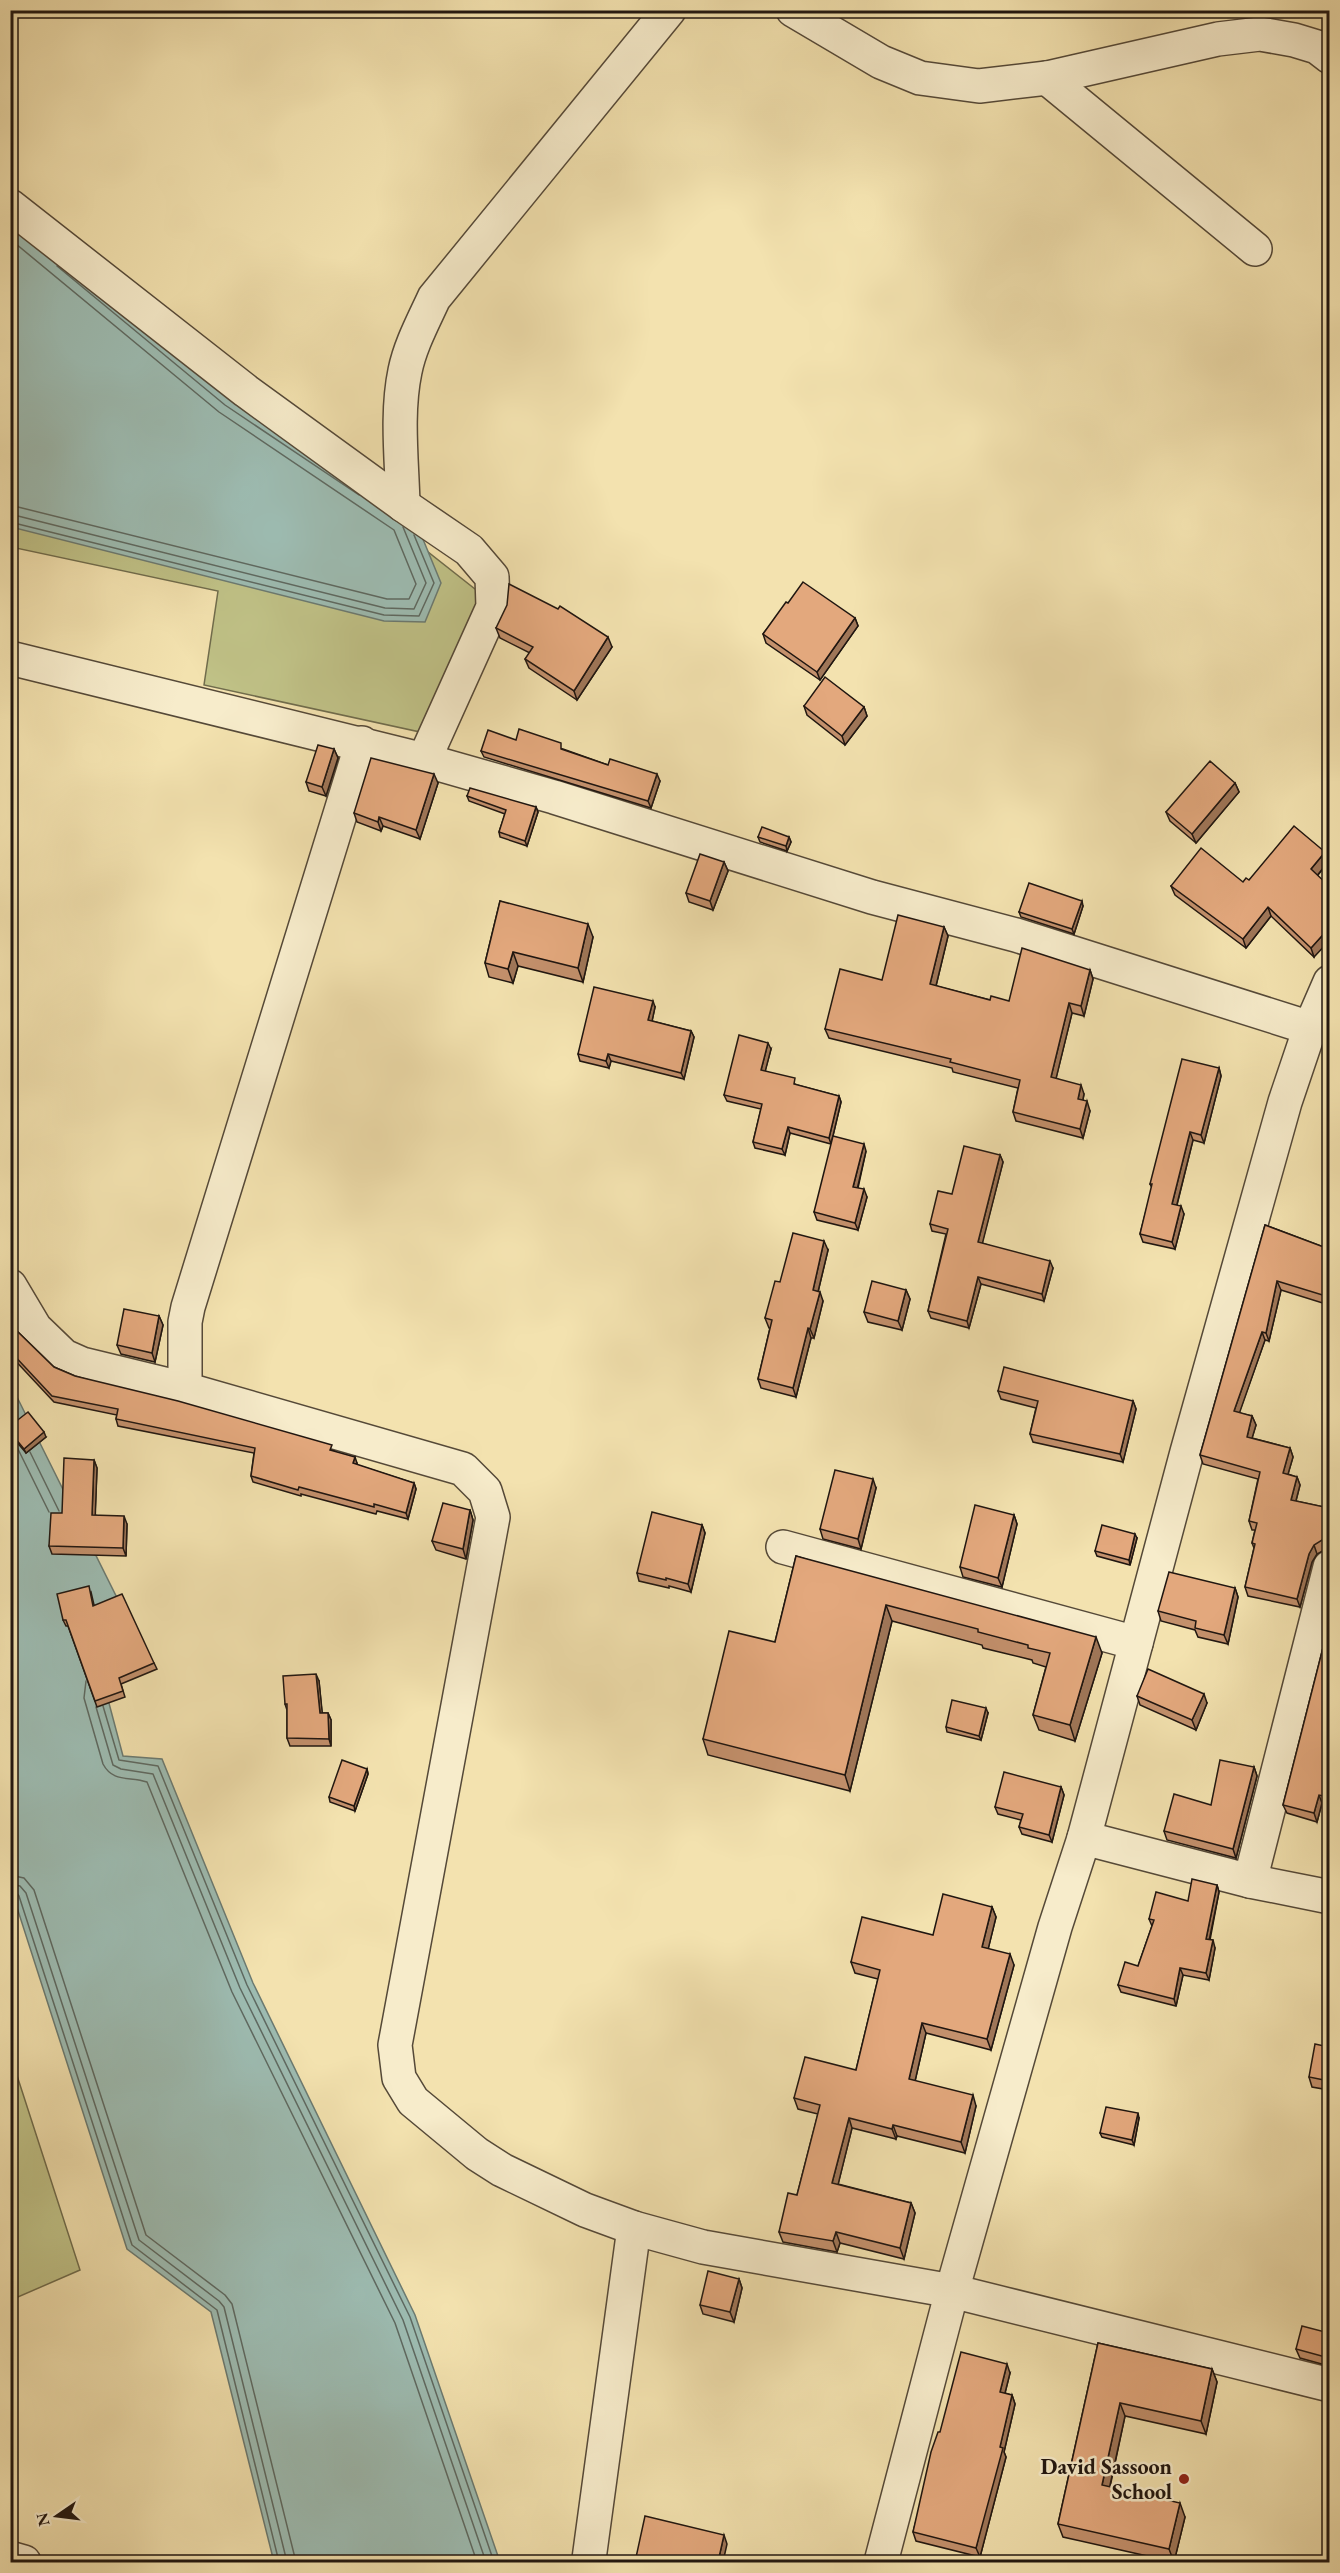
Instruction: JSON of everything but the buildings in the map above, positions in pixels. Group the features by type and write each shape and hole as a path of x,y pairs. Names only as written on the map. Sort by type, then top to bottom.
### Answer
{"street":[{"path":"403,506 400,412 405,371 417,334 434,298 669,10"},
{"path":"793,10 881,62 920,78 980,86 1047,78 1218,39 1260,34 1317,47 1329,57"},
{"path":"1047,78 1255,249"},
{"path":"10,206 246,391 403,506 469,550 492,578 493,607 424,760"},
{"path":"10,658 362,743 554,797 872,897 1016,935 1310,1028"},
{"path":"185,1389 185,1323 188,1307 362,743"},
{"path":"881,2562 952,2291 1055,1927 1084,1838 1285,1102 1310,1028 1329,982"},
{"path":"10,1287 35,1328 64,1356 82,1364 185,1389 464,1469 484,1491 494,1517 395,2046 399,2078 413,2101 477,2154 502,2170 585,2210 634,2228 703,2247 952,2291 1329,2385"},
{"path":"783,1547 1136,1643"},
{"path":"1250,1881 1329,1568"},
{"path":"1084,1838 1250,1881 1329,1897"},
{"path":"589,2559 634,2228"},
{"path":"10,2558 24,2562"}],"green space":[{"path":"10,222 480,593 434,735 204,685 218,591 11,547"},
{"path":"11,2057 80,2270 10,2300"}],"water":[{"path":"10,209 413,515 441,583 425,622 384,621 11,527"},
{"path":"10,1383 142,1648 106,1692 123,1756 162,1759 253,1983 415,2315 500,2562 274,2562 211,2312 127,2249 11,1889"}],"place":[{"name":"David Sassoon School","path":"1184,2479"}]}
